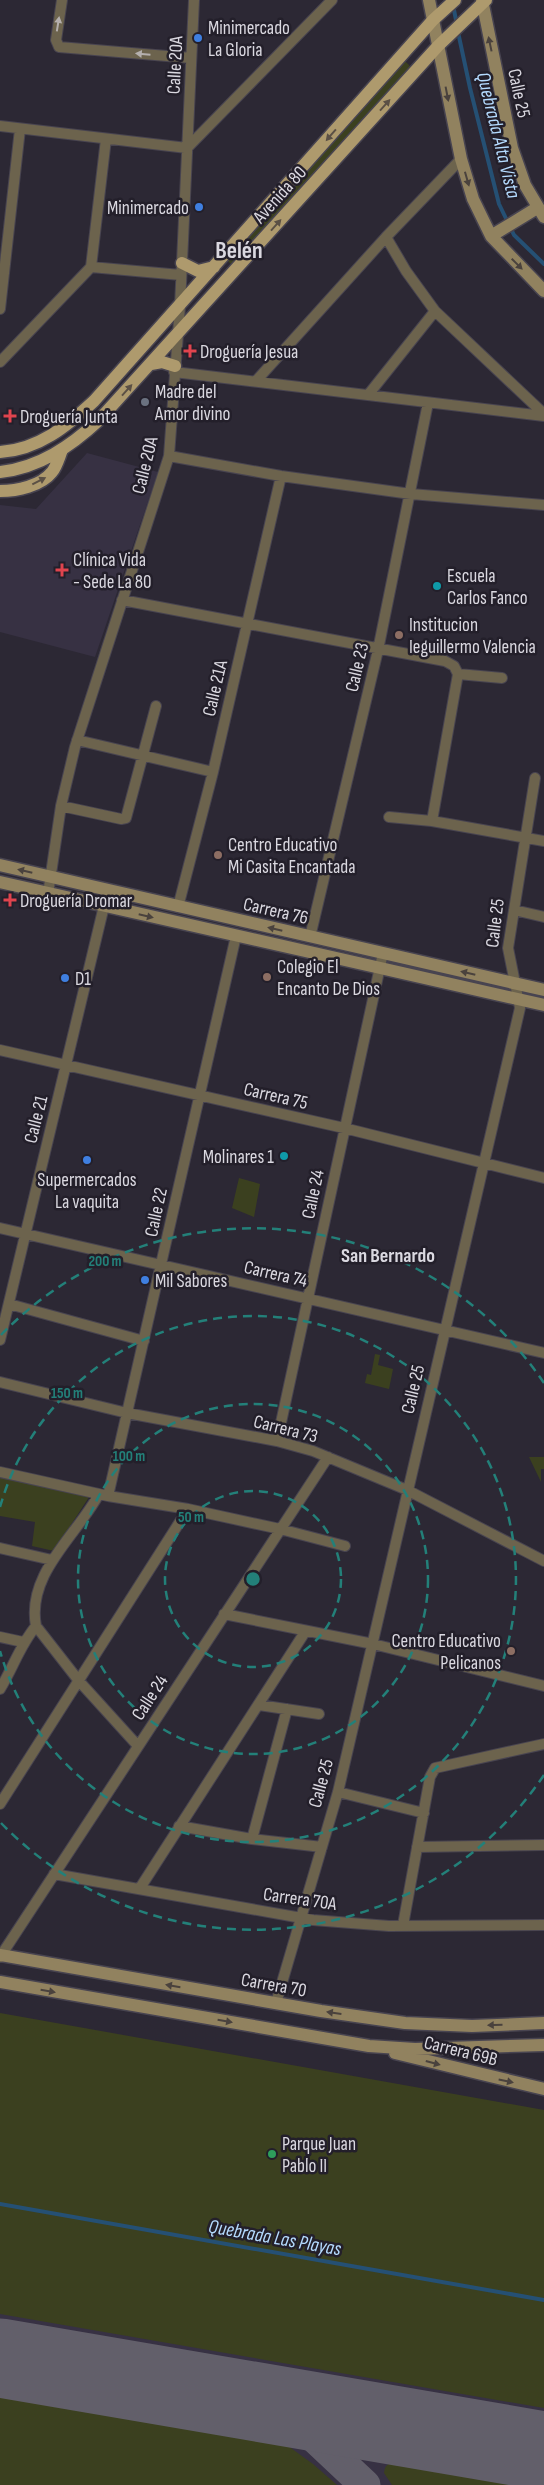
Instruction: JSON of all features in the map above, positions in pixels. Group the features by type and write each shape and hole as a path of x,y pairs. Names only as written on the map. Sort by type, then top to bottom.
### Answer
{"main road":[{"path":"429,0 437,16 461,159 473,200 491,236 544,291"},
{"name":"Avenida 80","path":"0,452 34,445 76,418 180,306 437,16 455,0"},
{"name":"Avenida 80","path":"0,472 32,464 62,450 99,420 442,42 483,1"},
{"name":"Calle 25","path":"483,1 512,148 525,185 541,212"},
{"path":"491,236 521,217 541,212"},
{"path":"181,269 198,271 214,267"},
{"path":"151,364 162,362 175,369"},
{"path":"0,491 43,481 54,471 62,450"},
{"name":"Carrera 76","path":"0,866 544,990"},
{"name":"Carrera 76","path":"0,882 544,1005"},
{"name":"Carrera 70","path":"0,1956 363,2017 472,2026 544,2023"},
{"path":"0,1982 369,2046 424,2049 544,2045"},
{"name":"Carrera 69B","path":"369,2046 463,2071 544,2089"}],"street":[{"path":"62,0 56,40 59,46 191,58"},
{"name":"Calle 20A","path":"48,894 61,806 77,740 169,456 180,306 194,0"},
{"path":"0,126 187,148 332,0"},
{"path":"0,309 20,128"},
{"path":"0,362 90,267 106,139"},
{"path":"256,381 386,237 461,159"},
{"path":"386,237 406,271 435,311 544,415"},
{"path":"90,267 181,269"},
{"path":"368,395 435,311"},
{"path":"175,369 428,403 544,415"},
{"name":"Calle 23","path":"310,937 378,650 428,403"},
{"path":"169,456 280,476 411,494 544,506"},
{"name":"Calle 21A","path":"178,907 213,772 280,476"},
{"path":"122,600 378,650 445,661 456,670 502,678"},
{"path":"432,821 456,670"},
{"path":"61,806 120,819 126,818 156,706"},
{"path":"77,740 213,772"},
{"name":"Calle 25","path":"276,2003 338,1792 520,1008 520,1000 508,957 524,838 535,778"},
{"path":"389,817 432,821 544,841"},
{"name":"Calle 21","path":"0,1340 104,906"},
{"path":"514,910 544,917"},
{"name":"Calle 22","path":"36,1626 35,1603 52,1560 104,1495 127,1414 236,936"},
{"name":"Calle 24","path":"277,1441 383,954"},
{"name":"Carrera 75","path":"0,1050 344,1128 544,1178"},
{"name":"Carrera 74","path":"0,1228 544,1353"},
{"path":"8,1304 144,1341"},
{"name":"Carrera 73","path":"0,1382 127,1414 277,1441 328,1457 407,1490 544,1562"},
{"name":"Calle 24","path":"0,1956 328,1457"},
{"path":"0,1472 104,1495 188,1509 280,1529 345,1546"},
{"path":"1,1802 188,1509"},
{"path":"0,1548 52,1560"},
{"path":"224,1614 305,1632 372,1644 544,1686"},
{"path":"0,1689 14,1666 23,1642 36,1626 79,1681 138,1746"},
{"path":"140,1888 305,1632"},
{"path":"0,1637 23,1642"},
{"path":"259,1705 319,1714"},
{"path":"252,1839 286,1709"},
{"path":"403,1925 430,1777 435,1768 544,1744"},
{"path":"338,1792 424,1813"},
{"path":"179,1826 252,1839 322,1847"},
{"path":"417,1847 544,1845"},
{"name":"Carrera 70A","path":"54,1874 302,1918 375,1925 544,1925"}],"shaded area":[{"name":"Clínica Vida - Sede La 80","path":"87,453 158,472 95,657 0,632 0,505 36,509"},
{"path":"0,2198 544,2293 544,2485 0,2485"}],"green space":[{"path":"405,61 411,67 232,265 226,259"},
{"path":"239,1178 260,1184 254,1217 232,1208"},
{"path":"375,1354 380,1355 378,1365 393,1369 389,1389 365,1383 367,1374 371,1375"},
{"path":"529,1457 544,1457 544,1469 541,1469 541,1482"},
{"path":"0,1475 91,1494 54,1551 32,1546 35,1522 0,1516"},
{"name":"Parque Juan Pablo II","path":"0,2013 544,2110 544,2408 0,2314"},
{"path":"0,2395 284,2443 313,2464 337,2485 0,2485"},
{"path":"396,2462 531,2485 392,2485 384,2473 387,2465"}],"waterway":[{"name":"Quebrada Alta Vista","path":"453,5 457,25"},
{"name":"Quebrada Alta Vista","path":"458,32 499,204 514,235 544,264"},
{"name":"Quebrada Las Playas","path":"0,2204 544,2300"}],"taxiway":[{"path":"281,2406 365,2485"}],"runway":[{"path":"0,2358 544,2451"}],"place":[{"name":"Minimercado La Gloria","path":"198,38"},
{"name":"Minimercado","path":"199,207"},
{"name":"Droguería Jesua","path":"190,351"},
{"name":"Madre del Amor divino","path":"145,402"},
{"name":"Droguería Junta","path":"10,416"},
{"name":"Clínica Vida - Sede La 80","path":"62,570"},
{"name":"Escuela Carlos Fanco","path":"437,586"},
{"name":"Institucion Ieguillermo Valencia","path":"399,635"},
{"name":"Centro Educativo Mi Casita Encantada","path":"218,855"},
{"name":"Droguería Dromar","path":"10,900"},
{"name":"Colegio El Encanto De Dios","path":"267,977"},
{"name":"D1","path":"65,978"},
{"name":"Molinares 1","path":"284,1156"},
{"name":"Supermercados La vaquita","path":"87,1160"},
{"name":"Mil Sabores","path":"145,1280"},
{"name":"Centro Educativo Pelicanos","path":"511,1651"},
{"name":"Parque Juan Pablo II","path":"272,2154"}],"district":[{"name":"Belén","path":"239,250"},
{"name":"San Bernardo","path":"388,1255"}]}
